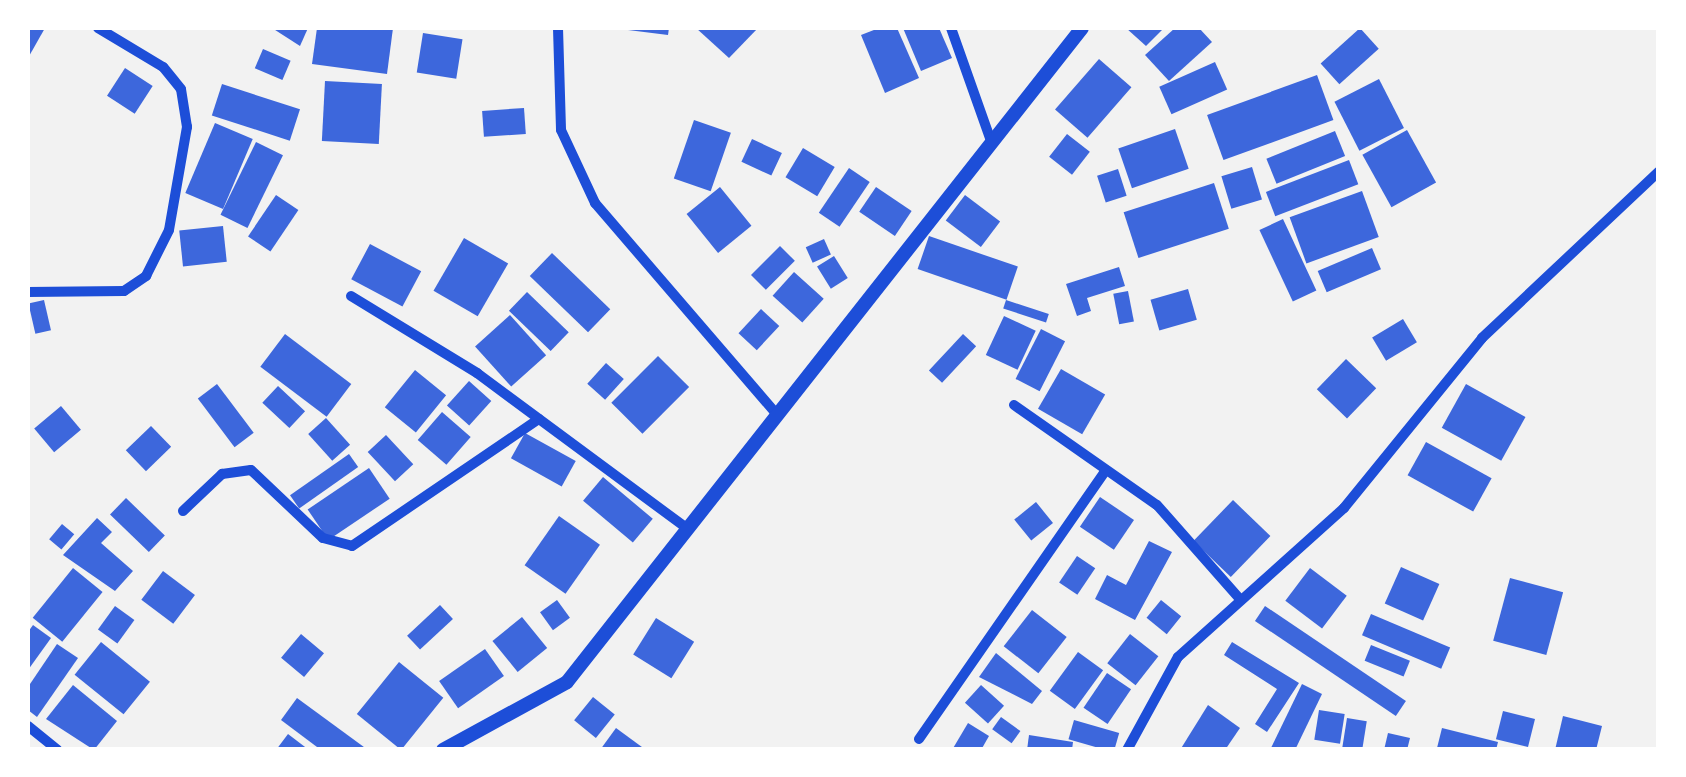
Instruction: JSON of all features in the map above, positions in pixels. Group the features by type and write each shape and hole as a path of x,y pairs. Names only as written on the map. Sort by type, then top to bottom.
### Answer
{"street":[{"path":"28,292 124,291 146,276 169,230 187,127 181,89 163,67 98,28"},
{"path":"558,28 561,130 595,204 775,412"},
{"path":"951,28 991,141"},
{"path":"445,749 567,682 775,412 1082,28"},
{"path":"1127,750 1178,657 1344,508 1482,338 1658,172"},
{"path":"351,296 539,419 688,529"},
{"path":"1014,405 1157,505 1240,598"},
{"path":"183,512 222,474 250,470 323,538 352,546 539,419"},
{"path":"919,739 1105,471"},
{"path":"28,726 58,750"}],"building":[{"path":"28,28 45,28 28,58"},
{"path":"272,28 308,28 300,46"},
{"path":"317,28 393,28 387,74 312,64"},
{"path":"612,28 669,28 668,35"},
{"path":"696,28 758,28 729,58"},
{"path":"879,28 897,28 919,78 885,93 861,35"},
{"path":"903,28 939,28 952,58 921,71"},
{"path":"1126,28 1164,28 1146,46"},
{"path":"1175,28 1199,28 1212,42 1169,81 1145,55"},
{"path":"1360,28 1379,49 1339,84 1321,63"},
{"path":"423,33 463,39 456,79 417,73"},
{"path":"263,49 291,61 282,80 255,68"},
{"path":"1099,59 1131,87 1087,138 1055,110"},
{"path":"1215,62 1227,89 1171,114 1159,87"},
{"path":"125,68 153,86 135,114 107,96"},
{"path":"1317,75 1333,120 1223,160 1207,115"},
{"path":"1379,79 1404,128 1359,151 1334,102"},
{"path":"325,81 382,84 379,144 322,141"},
{"path":"222,84 300,109 290,141 212,115"},
{"path":"524,108 526,134 484,137 482,111"},
{"path":"694,120 731,133 711,191 674,179"},
{"path":"215,123 253,139 223,209 185,193"},
{"path":"1175,129 1189,169 1132,188 1118,149"},
{"path":"1407,130 1436,182 1391,207 1362,155"},
{"path":"1335,131 1345,156 1277,184 1266,159"},
{"path":"1067,134 1090,152 1072,175 1049,157"},
{"path":"752,139 782,153 771,176 741,162"},
{"path":"256,142 283,155 247,228 220,215"},
{"path":"803,148 835,167 817,196 785,177"},
{"path":"1349,160 1358,184 1275,216 1266,192"},
{"path":"1252,167 1262,200 1231,209 1221,176"},
{"path":"849,168 870,182 840,227 819,213"},
{"path":"1118,169 1127,196 1106,202 1097,176"},
{"path":"1214,183 1229,229 1138,258 1124,212"},
{"path":"720,187 751,226 718,253 687,214"},
{"path":"876,187 912,211 895,236 859,212"},
{"path":"1362,191 1379,237 1306,263 1290,217"},
{"path":"276,195 298,210 270,252 248,236"},
{"path":"965,195 1000,221 981,247 946,221"},
{"path":"1283,219 1316,291 1293,302 1259,230"},
{"path":"223,226 227,262 183,266 179,231"},
{"path":"929,236 1018,267 1006,300 918,269"},
{"path":"464,238 508,263 478,316 434,291"},
{"path":"824,239 831,255 813,263 806,247"},
{"path":"370,244 421,271 402,307 351,279"},
{"path":"780,246 795,261 766,290 751,275"},
{"path":"1372,248 1381,269 1327,292 1318,271"},
{"path":"552,253 610,309 588,332 530,276"},
{"path":"834,256 848,278 831,289 817,267"},
{"path":"1119,267 1125,286 1087,298 1091,311 1077,316 1066,284"},
{"path":"794,272 824,299 802,323 773,296"},
{"path":"1188,289 1197,320 1159,331 1151,300"},
{"path":"1128,291 1134,321 1119,324 1113,294"},
{"path":"527,292 569,332 551,351 509,311"},
{"path":"44,300 51,330 35,334 28,304"},
{"path":"1006,300 1049,314 1046,322 1003,309"},
{"path":"761,309 779,326 757,350 738,333"},
{"path":"510,315 546,355 511,387 475,346"},
{"path":"1004,316 1036,331 1018,370 986,355"},
{"path":"1403,319 1417,342 1386,361 1372,338"},
{"path":"1041,329 1065,341 1040,391 1016,379"},
{"path":"285,334 351,384 327,417 260,367"},
{"path":"963,334 976,346 942,383 929,371"},
{"path":"658,356 689,387 642,434 611,403"},
{"path":"1346,359 1376,388 1347,418 1317,389"},
{"path":"606,363 624,379 605,400 587,384"},
{"path":"1061,369 1105,395 1082,434 1038,409"},
{"path":"415,370 446,395 416,432 385,407"},
{"path":"469,381 491,401 469,426 447,406"},
{"path":"217,384 254,433 235,447 198,398"},
{"path":"1466,384 1525,417 1501,461 1442,428"},
{"path":"278,386 305,411 289,428 262,403"},
{"path":"61,406 81,430 54,452 34,428"},
{"path":"442,412 471,437 446,465 418,440"},
{"path":"326,418 350,445 332,461 308,434"},
{"path":"151,426 171,447 146,471 126,450"},
{"path":"525,433 576,461 562,486 511,458"},
{"path":"386,435 413,464 395,481 368,452"},
{"path":"1426,442 1492,478 1473,512 1408,475"},
{"path":"349,454 358,467 299,508 290,495"},
{"path":"369,468 390,499 328,540 308,509"},
{"path":"603,477 653,519 633,543 583,501"},
{"path":"1100,497 1134,520 1114,550 1080,527"},
{"path":"126,498 165,536 149,552 110,515"},
{"path":"1233,500 1270,536 1231,577 1193,541"},
{"path":"1036,502 1053,523 1031,541 1014,520"},
{"path":"559,516 600,545 566,594 525,565"},
{"path":"97,518 112,532 101,543 133,571 115,591 63,555"},
{"path":"62,524 74,534 61,550 49,539"},
{"path":"1149,541 1172,552 1135,620 1095,599 1107,575 1126,585"},
{"path":"1077,556 1095,568 1077,595 1059,583"},
{"path":"1401,567 1439,584 1423,621 1385,604"},
{"path":"73,568 103,592 62,642 33,618"},
{"path":"1310,568 1347,596 1322,628 1285,601"},
{"path":"163,571 195,595 173,624 141,600"},
{"path":"1510,578 1563,592 1546,655 1493,641"},
{"path":"557,600 570,618 553,630 540,612"},
{"path":"1161,600 1181,616 1167,634 1147,618"},
{"path":"440,605 453,619 420,650 407,636"},
{"path":"115,606 134,620 117,644 98,629"},
{"path":"1265,606 1406,701 1396,716 1255,621"},
{"path":"1032,610 1067,637 1038,673 1004,646"},
{"path":"1371,614 1450,648 1441,669 1362,635"},
{"path":"522,617 547,648 518,672 492,641"},
{"path":"656,618 694,642 671,678 633,654"},
{"path":"33,625 51,638 28,670 28,632"},
{"path":"301,634 324,653 304,677 281,658"},
{"path":"1130,634 1158,656 1136,685 1107,663"},
{"path":"101,642 150,682 124,714 75,675"},
{"path":"1232,642 1299,683 1267,732 1255,724 1277,689 1224,655"},
{"path":"57,644 78,658 37,717 28,710 28,687"},
{"path":"1371,645 1410,661 1404,676 1365,661"},
{"path":"485,649 504,676 458,708 439,681"},
{"path":"1078,652 1103,670 1075,709 1050,691"},
{"path":"996,653 1042,691 1032,704 979,677"},
{"path":"399,662 443,698 401,750 357,714"},
{"path":"1107,673 1131,689 1108,724 1084,708"},
{"path":"1302,684 1322,694 1295,750 1270,750"},
{"path":"73,685 117,721 94,750 46,719"},
{"path":"981,685 1004,706 988,724 965,703"},
{"path":"593,697 615,715 596,738 574,720"},
{"path":"297,698 368,750 321,750 281,720"},
{"path":"1208,705 1240,728 1225,750 1180,750"},
{"path":"1319,710 1345,714 1340,744 1314,740"},
{"path":"1503,711 1535,719 1528,747 1496,739"},
{"path":"1563,716 1602,726 1596,750 1555,750"},
{"path":"1001,717 1020,731 1012,743 992,729"},
{"path":"1347,718 1367,721 1362,750 1342,750"},
{"path":"1074,720 1119,733 1114,750 1068,739"},
{"path":"968,723 989,736 981,750 952,750"},
{"path":"616,728 646,750 600,750"},
{"path":"1442,728 1498,742 1496,750 1437,748"},
{"path":"1388,733 1410,738 1407,750 1384,750"},
{"path":"288,734 309,750 276,750"},
{"path":"1029,735 1073,742 1072,750 1027,750"}]}
